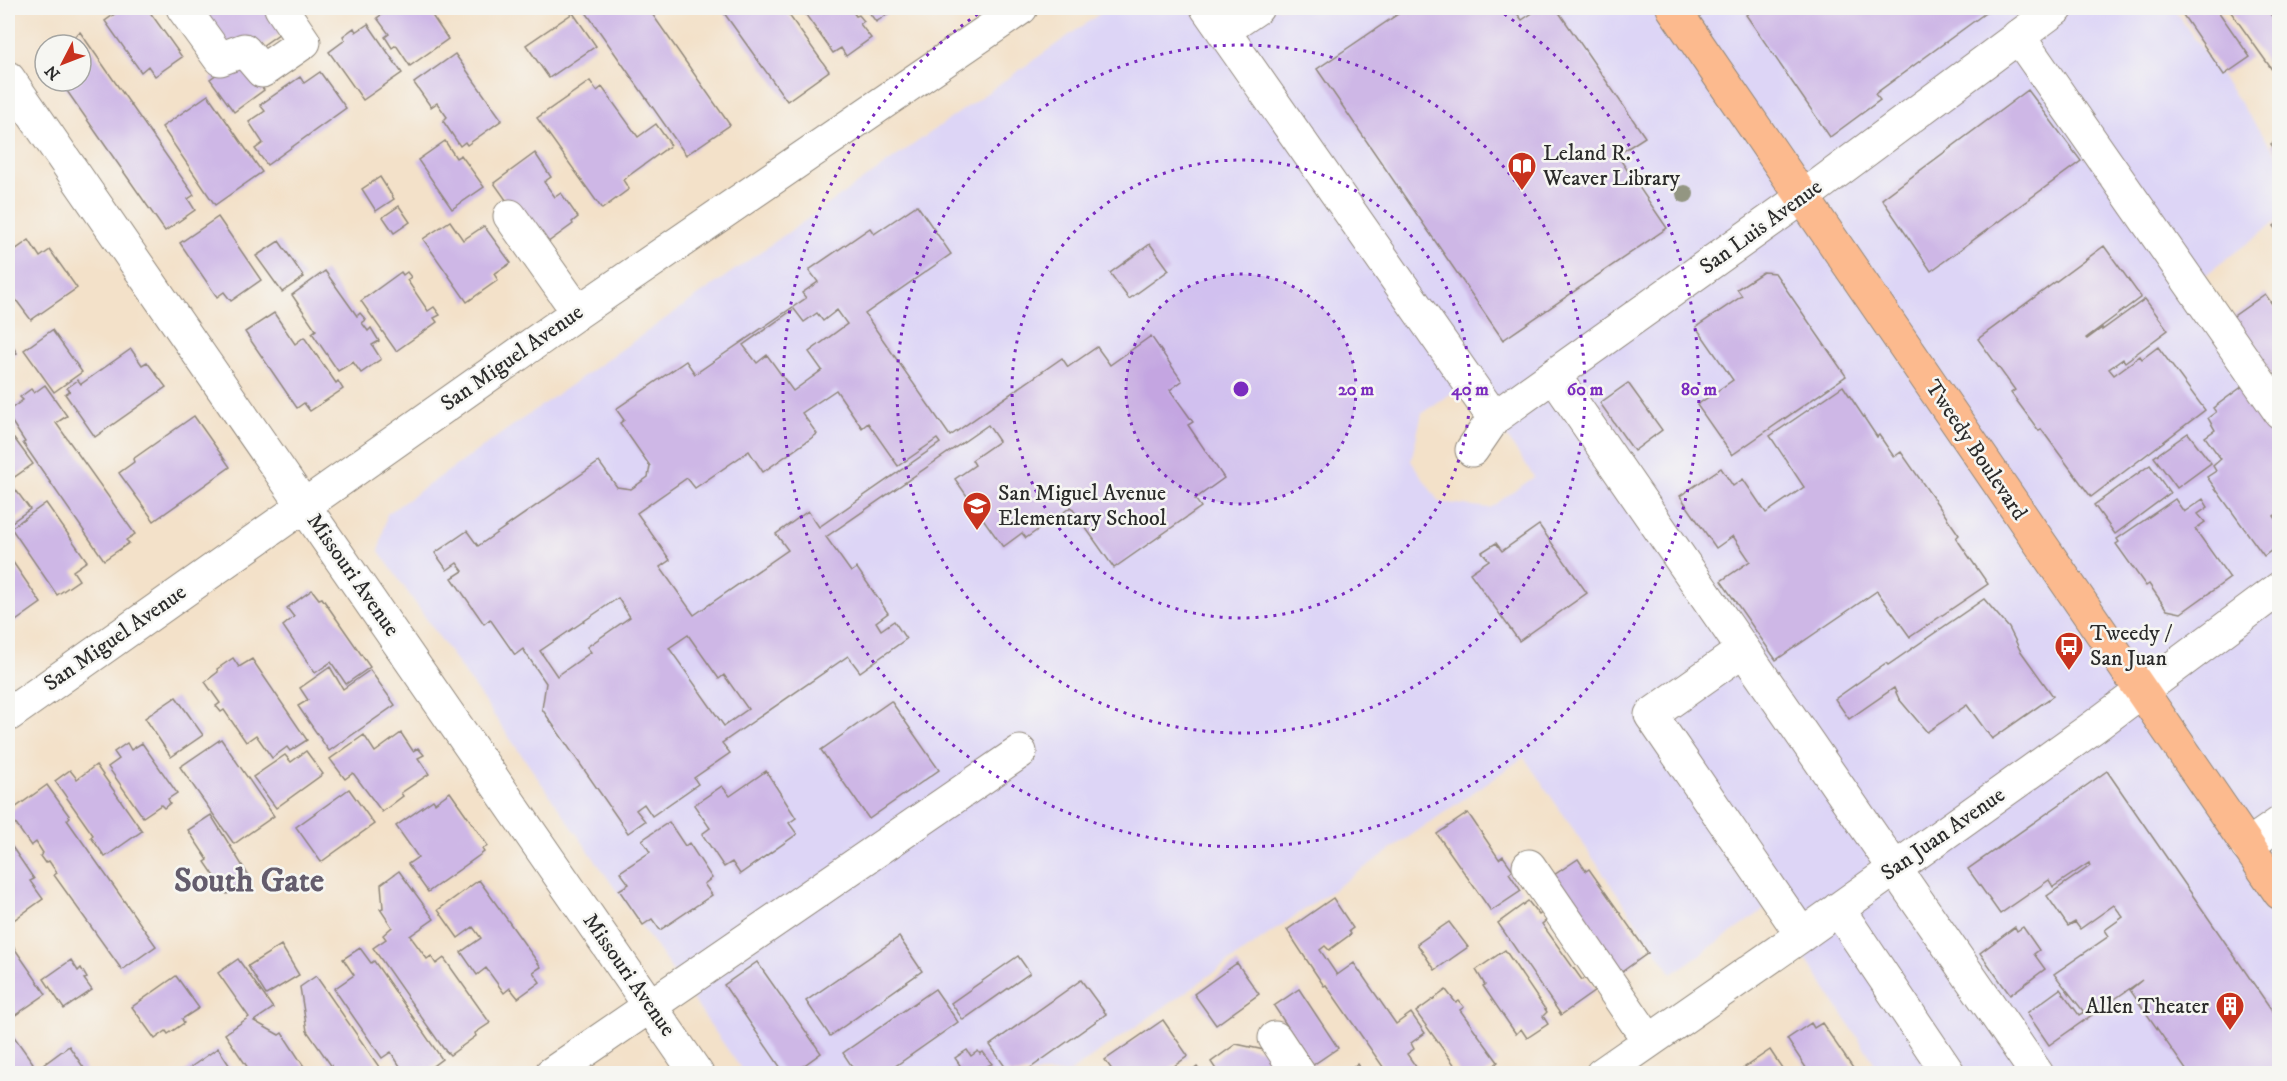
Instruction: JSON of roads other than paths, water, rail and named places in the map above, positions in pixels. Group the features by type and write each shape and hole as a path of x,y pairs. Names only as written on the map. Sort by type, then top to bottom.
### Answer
{"main road":[{"name":"Tweedy Boulevard","path":"1673,8 2280,893"}],"street":[{"path":"183,8 220,59 244,50 262,71 304,42 281,8"},
{"name":"San Miguel Avenue","path":"8,715 578,312 1021,8"},
{"path":"1257,8 1215,19 1494,418"},
{"name":"San Luis Avenue","path":"1472,450 1494,418 1803,197 2057,8"},
{"path":"2018,36 2280,411"},
{"name":"Missouri Avenue","path":"8,78 697,1074"},
{"path":"510,216 578,312"},
{"path":"1554,376 2037,1074"},
{"name":"San Juan Avenue","path":"1602,1074 1802,935 2142,692 2280,588"},
{"path":"1743,650 1651,715 1802,935"},
{"path":"551,1074 1020,752"},
{"path":"2247,846 2280,823"},
{"path":"1529,866 1648,1041"},
{"path":"1838,909 1949,1074"},
{"path":"1275,1038 1299,1074"}],"place":[{"name":"Leland R. Weaver Library","path":"1522,192"},
{"name":"San Miguel Avenue Elementary School","path":"977,532"},
{"name":"Tweedy / San Juan","path":"2069,672"},
{"name":"Allen Theater","path":"2230,1032"}],"district":[{"name":"South Gate","path":"249,881"}]}
